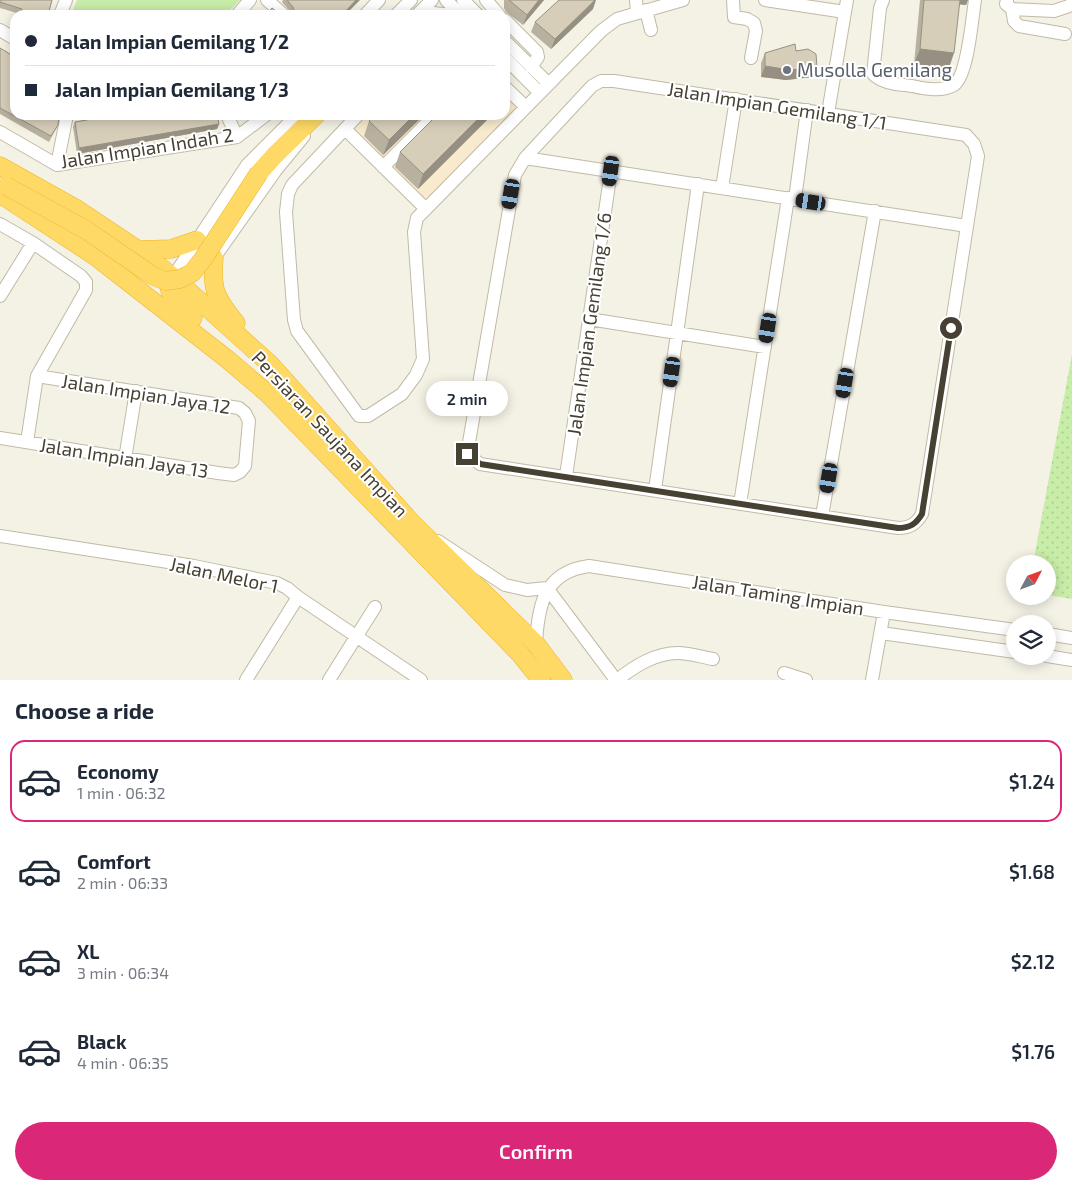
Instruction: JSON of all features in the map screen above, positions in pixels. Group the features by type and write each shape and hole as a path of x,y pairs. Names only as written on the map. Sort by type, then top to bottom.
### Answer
{"highway":[{"path":"2,188 86,230 153,276 166,281 180,279 192,273 203,259 260,173 275,155 311,120"},
{"name":"Persiaran Saujana Impian","path":"0,166 75,208 138,250 174,284 270,365 412,523 536,644 563,680"},
{"name":"Persiaran Saujana Impian","path":"2,188 95,256 228,359 267,393 521,655 541,680"},
{"path":"138,250 171,249 196,240"},
{"path":"95,256 109,258 158,289 174,284 173,300 248,365 267,393"},
{"path":"214,258 213,286 218,298 226,311 270,365"}],"street":[{"path":"241,10 250,0"},
{"path":"268,0 279,10"},
{"path":"370,10 379,0"},
{"path":"400,8 411,0"},
{"path":"423,10 432,0"},
{"path":"446,0 456,10"},
{"path":"463,0 474,9"},
{"path":"486,0 495,10"},
{"path":"353,120 292,185 288,194 286,212 294,320 297,331 359,416 368,416 402,394 416,375 423,359 414,232 417,218 601,30 617,19 640,8 683,0"},
{"path":"733,0 734,17 747,19 754,23 756,31 751,58"},
{"path":"765,0 846,6 828,113"},
{"path":"883,0 880,8 873,74 879,80 926,89 944,89 955,84 961,75 968,49 975,0"},
{"path":"1065,34 1019,26 1014,21 1009,4 1054,11 1069,6 1072,2"},
{"path":"640,8 651,30"},
{"path":"510,25 537,52 538,56 531,67"},
{"path":"510,46 531,67 545,89"},
{"path":"510,62 545,89"},
{"name":"Jalan Impian Gemilang 1/1","path":"525,158 592,86 601,81 614,81 828,113 966,135 974,144 978,156 967,226"},
{"path":"510,92 526,107"},
{"path":"722,188 736,99"},
{"path":"740,504 764,347 807,110"},
{"path":"57,165 66,120"},
{"path":"229,120 237,137"},
{"name":"Jalan Impian Indah 2","path":"0,132 57,165 237,137 259,120"},
{"path":"174,284 196,240 247,165 292,120"},
{"path":"174,284 195,274 214,258 276,170 318,120"},
{"path":"383,167 430,120"},
{"path":"345,129 426,208"},
{"path":"525,158 967,226 922,514 916,522 908,528 898,528 480,464 467,454 514,175 525,158"},
{"name":"Jalan Impian Gemilang 1/6","path":"566,476 611,171"},
{"path":"655,490 698,184"},
{"path":"822,516 874,212"},
{"path":"0,224 81,276 86,282 86,290 37,376 27,442"},
{"path":"0,296 33,244"},
{"path":"589,319 764,347"},
{"name":"Jalan Impian Jaya 12","path":"37,376 239,408 245,413 249,421 245,466"},
{"path":"125,459 136,391"},
{"name":"Jalan Impian Jaya 13","path":"0,438 234,475 245,466"},
{"path":"412,523 505,585 527,590 547,588"},
{"name":"Jalan Melor 1","path":"0,536 194,566 277,583 421,680"},
{"name":"Jalan Taming Impian","path":"547,588 563,574 576,568 589,566 884,612 1006,629"},
{"path":"536,644 536,630 547,588"},
{"path":"547,588 616,680 634,667 664,654 680,653 713,659"},
{"path":"246,680 298,597"},
{"path":"330,680 375,607"},
{"path":"872,680 884,612"},
{"path":"881,633 1006,651"},
{"path":"1056,635 1072,638"},
{"path":"1056,657 1072,660"},
{"path":"784,673 806,680"}],"shaded area":[{"path":"510,98 520,107 510,117"},
{"path":"359,120 507,120 425,204 349,130"}],"green space":[{"path":"77,0 240,0 230,10 73,10"},
{"path":"1072,354 1072,599 1056,596 1056,555 1035,555"}],"building":[{"path":"0,0 52,0 49,10 22,10 0,2"},
{"path":"287,0 356,0 347,10 294,10"},
{"path":"509,0 539,0 527,15"},
{"path":"559,0 595,0 555,39 535,22"},
{"path":"924,0 960,0 954,53 920,49"},
{"path":"795,44 796,51 808,49 816,54 817,67 790,70 765,66 765,53"},
{"path":"0,48 10,54 10,113 0,108"},
{"path":"22,120 59,120 58,125 51,136"},
{"path":"87,120 218,120 219,124 79,148 75,122"},
{"path":"370,120 409,120 389,140"},
{"path":"432,120 477,120 423,174 400,152"}],"place":[{"name":"Musolla Gemilang","path":"787,70"}],"route":[{"path":"467,454 480,464 908,528 922,514 951,328"}]}
